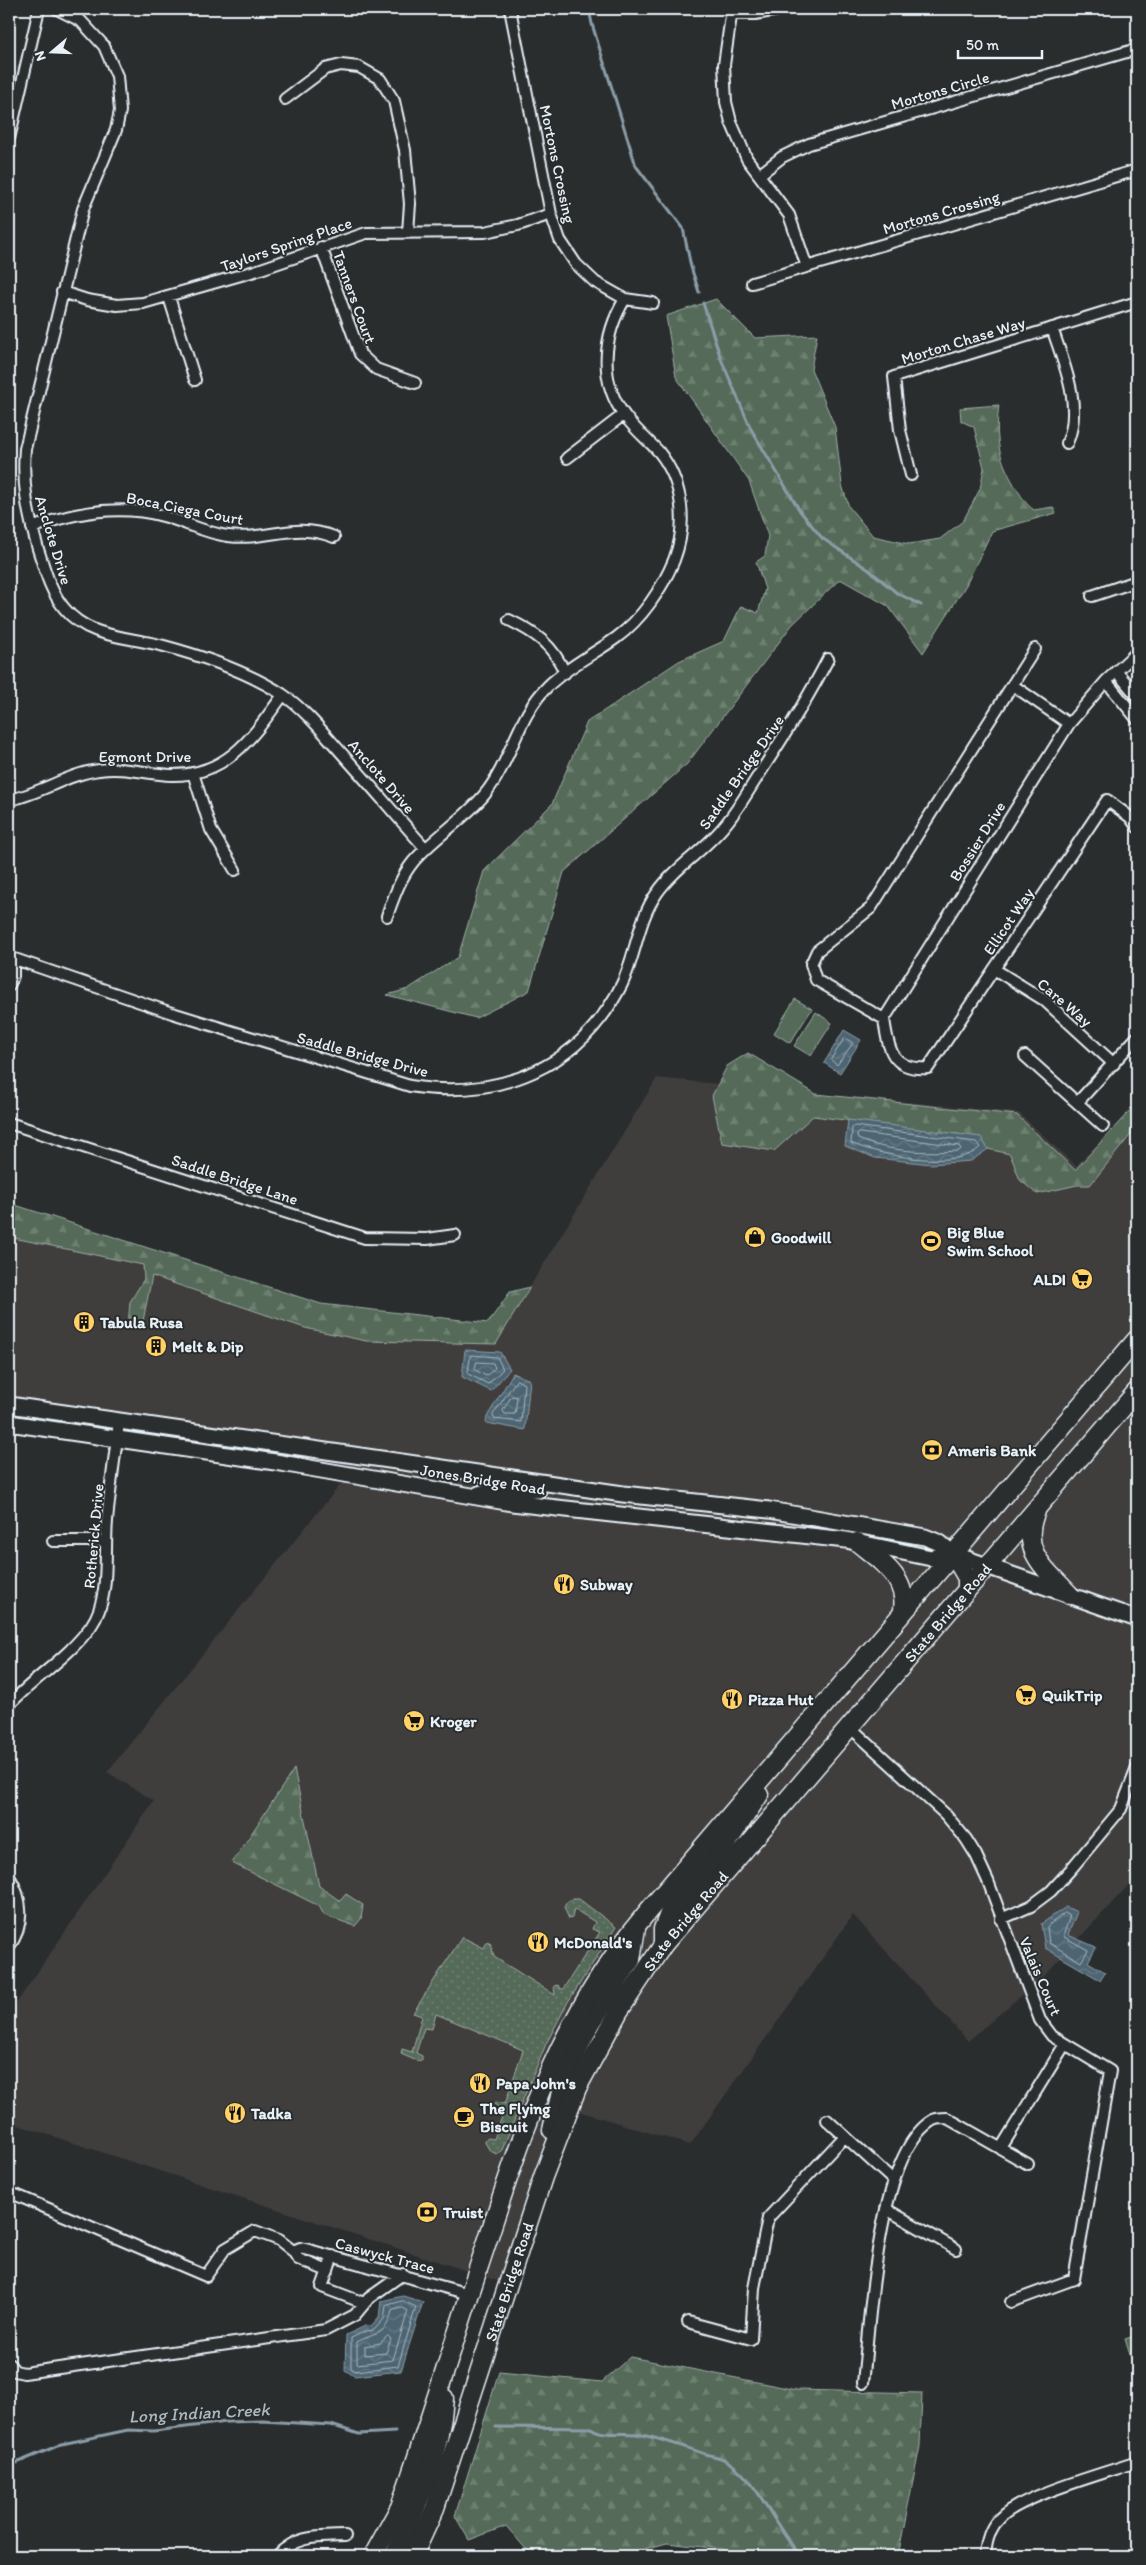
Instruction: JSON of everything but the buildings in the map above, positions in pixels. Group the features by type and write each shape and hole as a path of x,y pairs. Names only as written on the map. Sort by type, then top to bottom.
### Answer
{"highway":[{"name":"State Bridge Road","path":"373,2556 400,2507 523,2130 553,2058 589,1991 637,1925 784,1750 1137,1339"},
{"name":"State Bridge Road","path":"412,2556 435,2508 543,2177 577,2088 618,2011 663,1945 851,1728 987,1565 1137,1391"},
{"path":"1038,1506 1031,1523 1031,1546 1043,1565 1070,1595"},
{"path":"857,1542 896,1576 903,1595 903,1611"},
{"path":"953,1554 967,1578 967,1589"},
{"path":"663,1945 663,1929 670,1911 725,1846 754,1803 784,1750"},
{"path":"543,2177 564,2079 588,2028 631,1960 637,1925"},
{"path":"394,2556 424,2490 436,2450 443,2412 447,2365"}],"main road":[{"path":"9,1405 119,1422"},
{"name":"Jones Bridge Road","path":"119,1422 623,1494 787,1513 925,1537 940,1543 953,1554 1137,1619"},
{"name":"Jones Bridge Road","path":"9,1423 275,1462 519,1504 857,1542 931,1558 953,1554"},
{"path":"471,1496 493,1490 533,1489 598,1499 623,1494"},
{"path":"620,1515 637,1508 688,1513 714,1511 728,1506"}],"street":[{"path":"9,139 39,9"},
{"name":"Anclote Drive","path":"57,9 81,22 104,46 112,61 120,93 116,130 82,208 25,449 24,489 32,528 53,592 64,609 83,625 107,636 162,645 210,659 255,678 283,695 316,723 426,849"},
{"name":"Mortons Crossing","path":"510,9 551,214 560,240 576,264 595,282 625,299 653,303"},
{"path":"784,9 755,14 732,12 724,64 726,102 738,140 759,175 789,215 807,267"},
{"name":"Mortons Circle","path":"759,175 782,157 810,144 1137,49"},
{"path":"285,99 325,69 341,65 358,67 380,79 394,101 405,150 410,204 408,232"},
{"name":"Mortons Crossing","path":"752,283 1137,170"},
{"name":"Taylors Spring Place","path":"62,292 88,300 117,304 143,304 169,298 366,233 484,232 518,225 551,214"},
{"name":"Tanners Court","path":"321,247 360,354 376,369 415,382"},
{"path":"169,298 195,380"},
{"path":"387,916 401,880 426,849 485,794 501,770 535,701 548,686 618,636 641,614 661,586 680,542 682,508 674,476 659,453 623,414 610,388 606,358 611,327 625,299"},
{"name":"Morton Chase Way","path":"911,475 900,430 894,377 1137,302"},
{"path":"1052,328 1069,381 1074,427 1067,444"},
{"path":"567,458 623,414"},
{"name":"Boca Ciega Court","path":"32,528 75,514 120,510 162,516 203,530 229,536 260,536 304,529 319,531 334,537"},
{"path":"1092,596 1136,584"},
{"path":"509,620 545,641 558,656 566,673"},
{"path":"884,1019 816,980 811,964 817,951 871,908 1014,686 1035,649"},
{"name":"Bossier Drive","path":"884,1019 1069,724 1116,670 1137,652"},
{"name":"Saddle Bridge Drive","path":"11,958 172,1013 410,1086 475,1089 492,1087 525,1076 554,1061 582,1042 604,1015 621,985 633,957 643,920 656,893 709,844 725,825 803,708 828,659"},
{"path":"1116,670 1137,696"},
{"path":"1106,681 1137,719"},
{"path":"1014,686 1069,724"},
{"name":"Egmont Drive","path":"9,800 26,797 76,775 99,770 122,769 171,775 193,773 218,765 240,750 254,735 283,695"},
{"path":"193,773 211,830 235,870"},
{"name":"Ellicot Way","path":"884,1019 887,1045 899,1063 914,1069 928,1068 1107,800 1130,817 1137,827"},
{"path":"9,986 13,976 11,958"},
{"name":"Care Way","path":"994,969 1044,1000 1114,1064"},
{"path":"1078,1102 1137,1037"},
{"path":"1025,1056 1103,1126"},
{"name":"Saddle Bridge Lane","path":"9,1123 365,1238 426,1239 455,1234"},
{"name":"Rotherick Drive","path":"9,1705 25,1688 72,1649 93,1624 103,1598 106,1541 119,1422"},
{"path":"53,1541 106,1541"},
{"name":"Valais Court","path":"851,1728 955,1824 976,1855 1040,2020 1052,2036 1110,2071 1074,2279 1012,2302"},
{"path":"1001,1919 1031,1906 1051,1891 1121,1809 1137,1768"},
{"path":"9,1876 19,1899 21,1910 20,1923 15,1939 9,1947"},
{"path":"1001,2148 1065,2044"},
{"path":"863,2383 880,2230 900,2161 923,2128 934,2119 948,2118 1028,2164"},
{"path":"827,2120 894,2181"},
{"path":"688,2322 750,2339 754,2288 768,2218 845,2136"},
{"name":"Caswyck Trace","path":"16,2194 206,2276 225,2250 255,2232 280,2240 293,2251 298,2259 328,2271"},
{"path":"886,2209 956,2249"},
{"name":"Caswyck Trace","path":"293,2251 300,2248 333,2256 470,2294"},
{"path":"333,2256 322,2287 364,2303"},
{"path":"9,2364 15,2371 24,2373 330,2328 356,2315 369,2298 403,2274"},
{"path":"985,2556 992,2528 1000,2518 1017,2504 1137,2462"},
{"name":"State Bridge Road","path":"365,2556 391,2506 408,2483"},
{"path":"277,2556 287,2545 314,2538 345,2536"}],"shaded area":[{"path":"657,1078 1019,1113 1076,1166 1137,1104 1137,1876 1044,1976 968,2041 853,1915 690,2145 572,2109 504,2283 9,2122 9,2014 154,1801 107,1772 344,1480 9,1412 9,1237 143,1265 144,1279 130,1302 128,1326 142,1326 152,1276 305,1328 366,1341 495,1344"}],"green space":[{"path":"716,299 755,338 817,335 811,369 835,427 842,485 849,507 873,536 909,544 940,539 963,521 980,489 984,468 974,427 961,421 960,408 999,405 997,427 999,447 1009,476 1031,508 1034,510 1053,507 1056,513 992,531 966,585 923,653 888,606 840,579 792,625 687,764 564,872 529,991 476,1018 387,995 408,989 458,957 484,871 552,804 587,722 679,661 724,641 741,606 758,613 765,589 756,562 765,556 768,536 749,481 676,377 666,316"},
{"path":"795,999 812,1009 790,1043 774,1033"},
{"path":"816,1012 832,1023 811,1056 794,1046"},
{"path":"748,1053 816,1094 1017,1115 1075,1170 1137,1103 1137,1127 1090,1185 1077,1185 1037,1194 1020,1180 1010,1154 988,1149 980,1137 813,1116 774,1151 722,1143 712,1096 727,1066"},
{"path":"9,1203 321,1304 488,1323 510,1292 530,1287 496,1344 366,1341 305,1328 152,1276 142,1326 128,1326 130,1302 144,1279 143,1265 9,1237"},
{"path":"294,1769 319,1886 340,1901 346,1894 363,1905 361,1919 355,1926 324,1915 319,1906 232,1863"},
{"path":"579,1899 616,1927 568,2002 546,2044 502,2150 497,2154 490,2151 484,2141 488,2138 494,2139 504,2111 494,2104 497,2102 505,2104 523,2050 436,2014 432,2029 424,2028 416,2053 422,2056 422,2060 417,2061 401,2054 402,2049 412,2052 422,2016 413,2013 462,1937 484,1948 487,1942 491,1944 494,1957 555,1995 554,1986 558,1985 560,1989 563,1989 600,1932 592,1929 595,1922 574,1909 572,1918 569,1919 564,1907 567,1902"},
{"path":"1137,2335 1137,2370 1135,2371 1125,2339"},
{"path":"630,2357 797,2390 922,2393 920,2446 898,2556 726,2556 722,2549 667,2543 618,2556 532,2556 506,2526 469,2540 455,2516 499,2372 602,2382"}],"water":[{"path":"844,1030 861,1040 840,1073 824,1063"},
{"path":"848,1120 981,1137 988,1149 971,1161 931,1164 875,1158 845,1146"},
{"path":"465,1350 500,1352 510,1369 491,1391 462,1377"},
{"path":"513,1373 530,1380 525,1430 486,1423 487,1417"},
{"path":"1066,1907 1077,1912 1068,1935 1096,1947 1088,1962 1105,1972 1100,1980 1045,1948 1041,1924"},
{"path":"403,2296 423,2302 401,2371 354,2376 345,2370 346,2335 365,2326 371,2326 379,2317 381,2301"}],"waterway":[{"path":"589,9 636,166 683,228 691,267 699,292"},
{"path":"703,303 721,359 751,429 800,511 822,538 869,570 897,593 921,605"},
{"name":"Long Indian Creek","path":"9,2466 62,2444 128,2430 154,2431 227,2422 262,2421 331,2425 359,2434 395,2432"},
{"name":"Long Indian Creek","path":"496,2427 591,2428 607,2433 636,2434 722,2458 739,2470 749,2481 791,2545 801,2556"}],"place":[{"name":"Goodwill","path":"755,1237"},
{"name":"Big Blue Swim School","path":"931,1241"},
{"name":"ALDI","path":"1082,1279"},
{"name":"Tabula Rusa","path":"84,1322"},
{"name":"Melt & Dip","path":"156,1346"},
{"name":"Ameris Bank","path":"932,1450"},
{"name":"Subway","path":"564,1584"},
{"name":"QuikTrip","path":"1026,1695"},
{"name":"Pizza Hut","path":"732,1699"},
{"name":"Kroger","path":"414,1721"},
{"name":"McDonald's","path":"538,1942"},
{"name":"Papa John's","path":"480,2083"},
{"name":"Tadka","path":"235,2113"},
{"name":"The Flying Biscuit","path":"464,2117"},
{"name":"Truist","path":"427,2212"}]}
